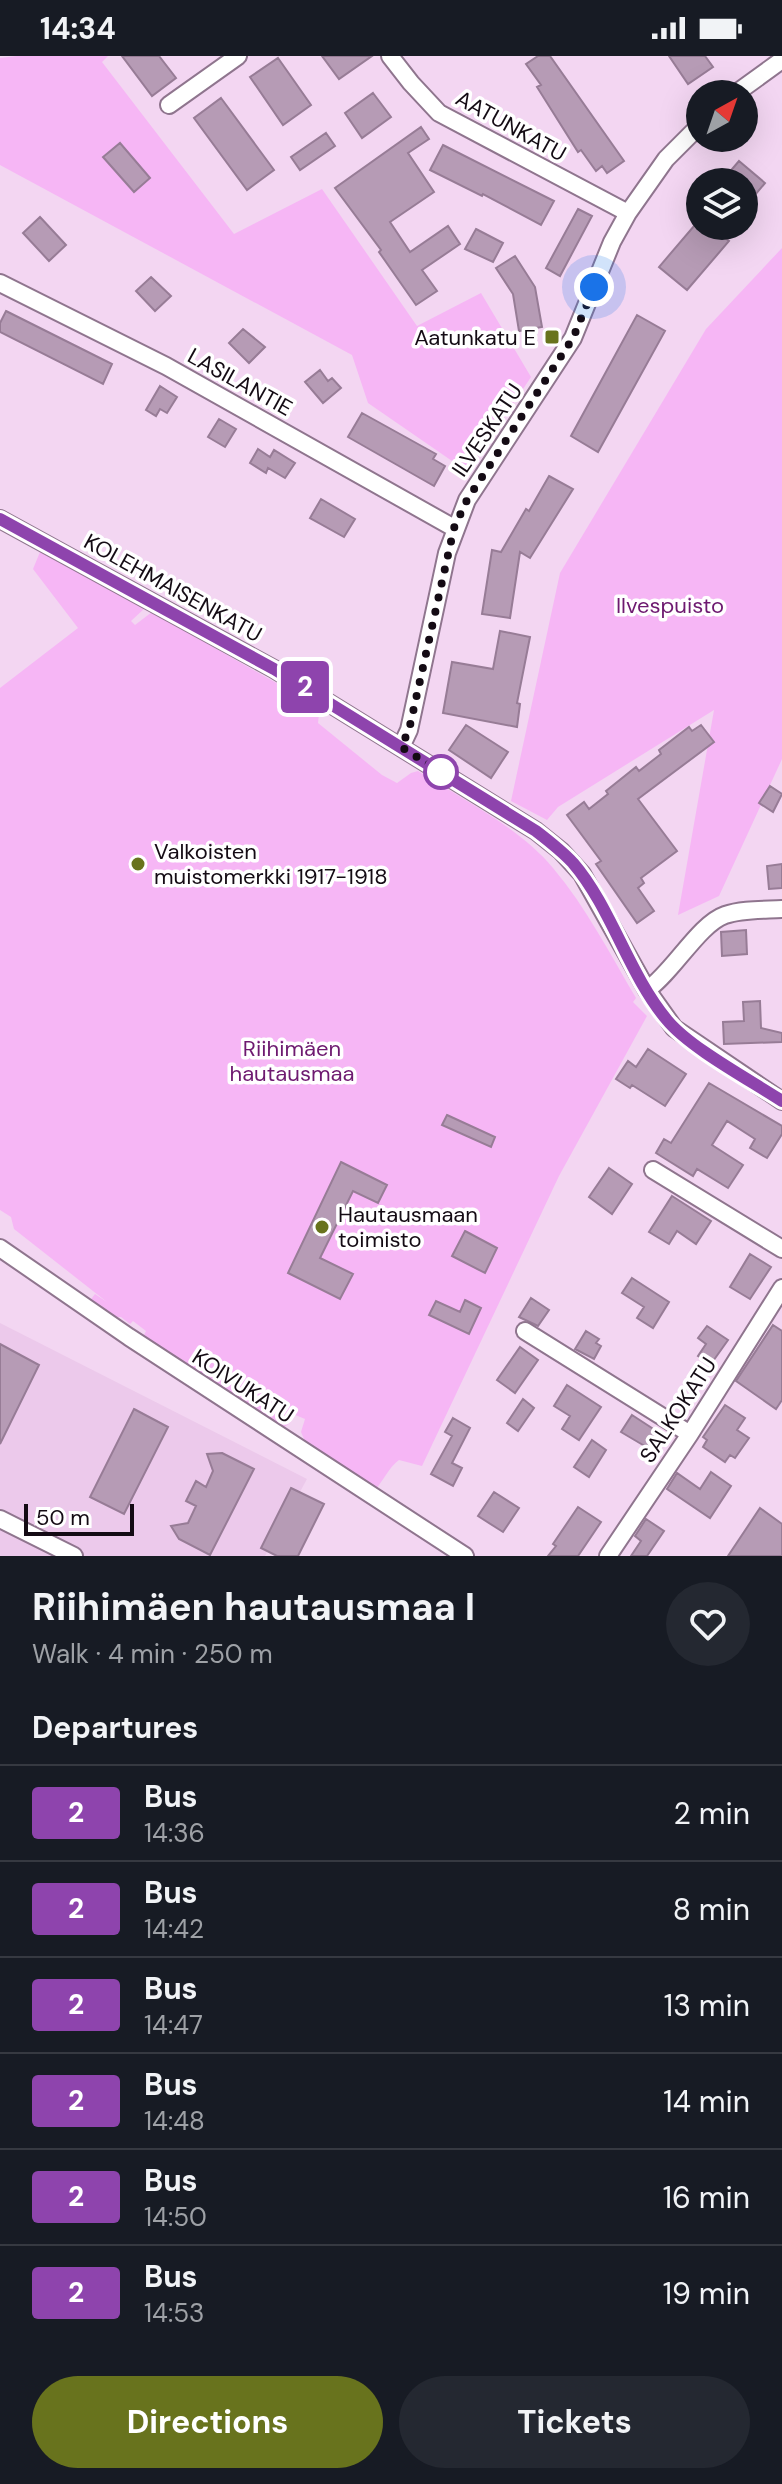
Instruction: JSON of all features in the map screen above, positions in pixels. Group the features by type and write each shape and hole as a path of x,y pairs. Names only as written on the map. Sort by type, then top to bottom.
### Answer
{"street":[{"path":"169,105 238,56"},
{"name":"AATUNKATU","path":"390,56 439,113 628,213"},
{"path":"752,80 777,60"},
{"name":"ILVESKATU","path":"401,747 409,730 454,528 467,500 573,338 612,242 628,213 666,159 686,139"},
{"name":"LASILANTIE","path":"0,283 166,366 454,528"},
{"name":"KOLEHMAISENKATU","path":"0,519 261,661 509,813 572,862 582,874 667,1020 681,1034 782,1101"},
{"path":"647,990 667,973 715,920 734,913 782,909"},
{"path":"653,1170 782,1249"},
{"name":"KOIVUKATU","path":"0,1248 129,1337 465,1556"},
{"name":"SALKOKATU","path":"608,1556 782,1288"},
{"path":"525,1331 690,1434"},
{"path":"0,1519 74,1556"}],"shaded area":[{"path":"0,1323 307,1479 265,1556 0,1556"}],"green space":[{"path":"108,56 102,62 234,234 322,189 417,326 481,293 531,377 468,472 368,403 352,355 0,165 0,58"},
{"name":"Ilvespuisto","path":"782,248 782,759 719,896 678,915 714,710 558,807 547,820 511,801 560,573 706,329"},
{"name":"Riihimäen hautausmaa","path":"40,552 145,608 131,621 135,625 152,612 306,700 319,714 318,723 382,775 397,783 418,771 490,815 524,840 540,853 576,899 636,998 633,1002 647,1016 559,1176 422,1466 399,1460 375,1490 307,1446 301,1432 305,1419 293,1414 291,1422 282,1429 143,1337 146,1331 133,1321 130,1324 121,1317 112,1317 89,1302 95,1294 107,1302 14,1229 11,1217 0,1210 0,688 78,628 33,569"}],"building":[{"path":"122,56 159,56 176,78 152,96"},
{"path":"322,56 372,56 339,79"},
{"path":"538,56 550,56 624,161 607,173 602,166 596,171 581,150 578,152 537,87 541,85 526,64"},
{"path":"669,56 705,56 713,67 694,80 686,81"},
{"path":"278,58 311,105 283,125 250,77"},
{"path":"373,93 391,117 362,138 345,113"},
{"path":"221,98 274,170 247,190 194,118"},
{"path":"421,127 429,139 408,153 434,192 390,222 410,252 448,226 460,244 422,270 437,291 416,305 379,252 381,250 335,188"},
{"path":"326,133 335,146 300,170 291,157"},
{"path":"120,143 150,178 134,192 103,157"},
{"path":"443,145 554,201 541,225 430,170"},
{"path":"739,161 747,168 733,168"},
{"path":"758,177 765,183 758,191"},
{"path":"578,209 592,216 560,276 546,268"},
{"path":"40,217 66,245 49,261 23,233"},
{"path":"476,229 503,243 493,262 465,249"},
{"path":"686,235 686,240 729,241 687,290 659,267"},
{"path":"515,256 535,287 542,327 519,331 513,294 496,268"},
{"path":"151,277 171,296 155,311 136,291"},
{"path":"6,311 112,364 103,384 0,332 0,323"},
{"path":"637,315 665,331 598,452 571,436"},
{"path":"243,329 265,347 249,363 229,343"},
{"path":"320,370 328,381 332,378 341,388 323,403 305,382"},
{"path":"160,386 177,397 167,413 160,409 156,416 146,410"},
{"path":"362,413 436,454 433,459 445,466 434,486 348,437"},
{"path":"219,419 236,429 225,447 208,437"},
{"path":"258,449 270,457 274,450 295,463 285,478 268,468 266,473 250,463"},
{"path":"549,476 573,489 530,558 520,552 510,618 482,614 492,550 501,552"},
{"path":"321,499 355,519 344,537 310,518"},
{"path":"500,631 530,637 517,703 520,704 517,727 443,713 452,662 493,669"},
{"path":"466,725 508,752 491,778 449,750"},
{"path":"701,725 714,742 638,799 677,851 641,878 644,883 638,888 654,911 637,923 596,864 601,861 567,815 584,802 589,809 608,794 606,791 636,767 639,771 661,754 659,750 689,727 692,731"},
{"path":"770,786 782,794 773,812 759,803"},
{"path":"782,864 782,888 769,889 767,866"},
{"path":"746,930 747,954 722,956 721,932"},
{"path":"760,1001 761,1028 782,1033 782,1042 724,1044 723,1022 744,1021 743,1002"},
{"path":"648,1049 686,1074 665,1106 632,1085 630,1088 616,1079 628,1061 636,1067"},
{"path":"709,1083 782,1126 782,1134 767,1158 750,1148 755,1139 727,1121 712,1145 743,1165 728,1188 697,1169 693,1176 656,1153 664,1139 671,1143"},
{"path":"447,1115 495,1137 491,1147 442,1125"},
{"name":"Hautausmaan toimisto","path":"341,1162 387,1185 378,1203 353,1191 320,1258 353,1274 340,1299 288,1273"},
{"path":"609,1168 632,1184 612,1214 589,1197"},
{"path":"672,1196 711,1221 696,1244 677,1231 669,1244 649,1232"},
{"path":"465,1231 497,1248 485,1273 452,1256"},
{"path":"750,1254 771,1267 750,1299 730,1287"},
{"path":"632,1278 669,1302 653,1328 637,1318 644,1307 622,1293"},
{"path":"531,1298 549,1310 538,1326 519,1317"},
{"path":"465,1300 481,1308 469,1334 429,1315 436,1301 460,1312"},
{"path":"773,1325 782,1331 782,1400 776,1409 736,1381"},
{"path":"707,1326 728,1340 711,1364 698,1356 706,1344 698,1338"},
{"path":"586,1331 599,1339 596,1343 601,1346 594,1359 575,1349"},
{"path":"0,1344 39,1365 0,1444"},
{"path":"520,1347 538,1360 515,1393 497,1380"},
{"path":"567,1385 601,1407 579,1440 562,1429 570,1416 554,1406"},
{"path":"523,1399 534,1408 518,1431 507,1423"},
{"path":"725,1405 745,1418 737,1430 749,1438 735,1458 730,1455 725,1462 703,1447 707,1440 703,1437"},
{"path":"134,1409 168,1427 124,1514 90,1497"},
{"path":"632,1415 658,1432 648,1448 621,1432"},
{"path":"453,1418 470,1428 452,1463 462,1468 453,1486 431,1474 452,1436 445,1432"},
{"path":"592,1440 606,1450 589,1477 574,1467"},
{"path":"222,1453 254,1469 210,1555 179,1539 171,1526 188,1523 196,1506 186,1501 196,1481 206,1487 213,1471 207,1454"},
{"path":"711,1472 731,1486 710,1518 667,1489 677,1473 700,1489"},
{"path":"291,1488 324,1504 298,1556 277,1556 261,1548"},
{"path":"494,1492 519,1508 503,1532 478,1516"},
{"path":"578,1507 601,1522 578,1556 548,1556 556,1546 553,1544"},
{"path":"760,1508 782,1524 782,1556 728,1556"},
{"path":"646,1519 664,1531 647,1556 631,1556 641,1541 635,1536"}],"bus line":[{"name":"2","path":"0,519 274,669 536,831 561,851 582,874 667,1020 681,1034 782,1101"}],"place":[{"name":"Aatunkatu E","path":"552,337"},
{"name":"Valkoisten muistomerkki 1917-1918","path":"138,864"},
{"name":"Hautausmaan toimisto","path":"322,1227"}],"route":[{"path":"441,772 401,747 408,735 454,528 467,500 573,338 594,287"}]}
